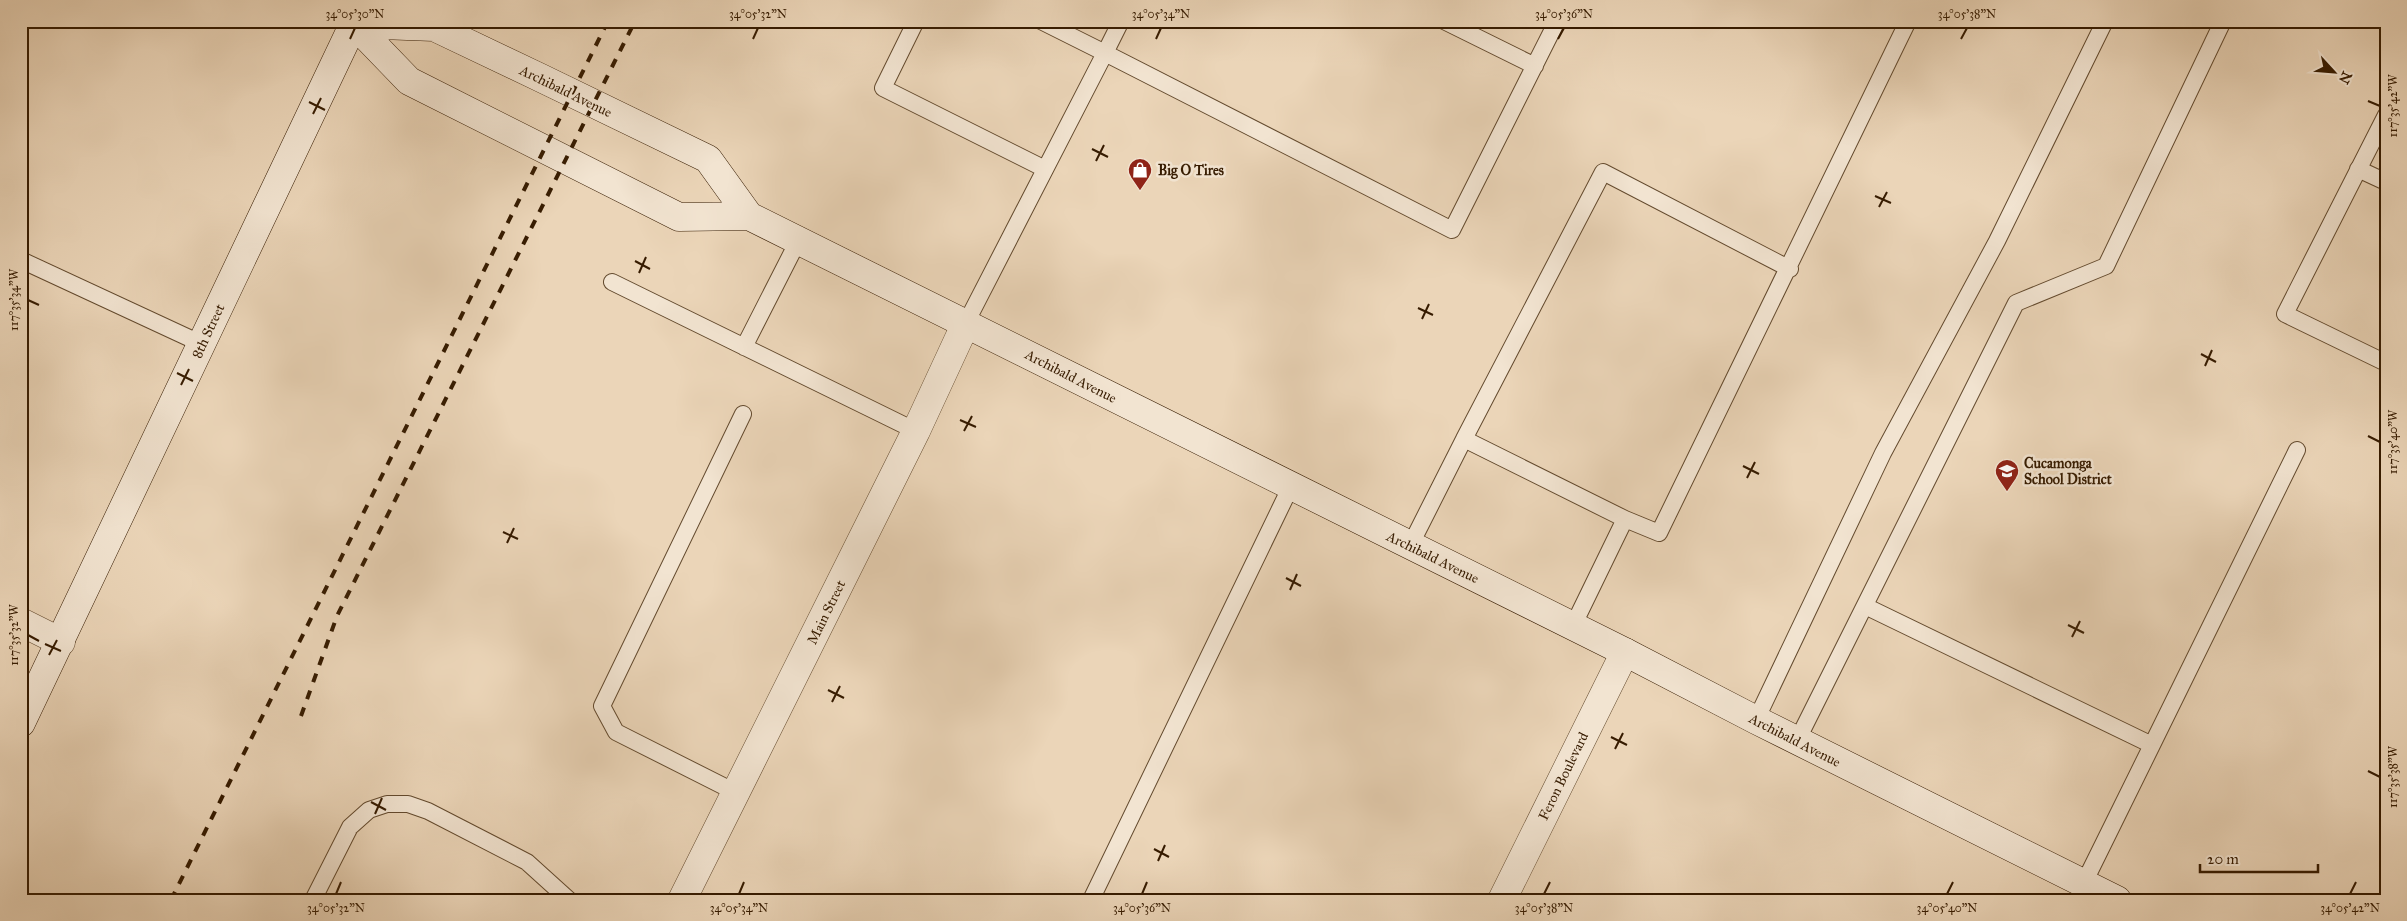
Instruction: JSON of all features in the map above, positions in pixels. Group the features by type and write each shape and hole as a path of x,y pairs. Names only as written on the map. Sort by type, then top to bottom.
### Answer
{"main road":[{"name":"Archibald Avenue","path":"352,22 434,27 541,78 708,160 749,216"},
{"name":"Archibald Avenue","path":"352,22 409,81 679,217 749,216 1573,626 1797,741 2117,900"},
{"name":"8th Street","path":"21,722 61,642 202,344 352,22"},
{"name":"Main Street","path":"682,900 916,431 966,323"},
{"path":"21,622 61,642"},
{"name":"Feron Boulevard","path":"1502,900 1625,652"}],"lane":[{"path":"916,21 882,88 1045,169"},
{"path":"1041,21 1452,230 1557,21"},
{"path":"966,323 1121,21"},
{"path":"1444,21 1535,66"},
{"path":"1464,439 1625,519 1659,533 1790,269 1908,21"},
{"path":"1756,720 1884,453 1997,241 2105,21"},
{"path":"1797,741 2016,303 2106,266 2223,21"},
{"path":"2386,115 2285,314 2386,363"},
{"path":"2358,169 2386,182"},
{"path":"1410,546 1603,172 1790,269"},
{"path":"744,347 798,240"},
{"path":"21,260 202,344"},
{"path":"612,282 916,431"},
{"path":"736,793 616,732 602,706 744,414"},
{"path":"2084,883 2297,450"},
{"path":"1091,900 1291,486"},
{"path":"1573,626 1625,519"},
{"path":"1865,606 2152,745"},
{"path":"313,900 350,827 369,810 386,804 408,804 428,811 527,862 569,900"}],"railway":[{"path":"171,900 608,21"},
{"path":"301,716 337,616 635,21"}],"place":[{"name":"Big O Tires","path":"1140,191"},
{"name":"Cucamonga School District","path":"2007,492"}]}
